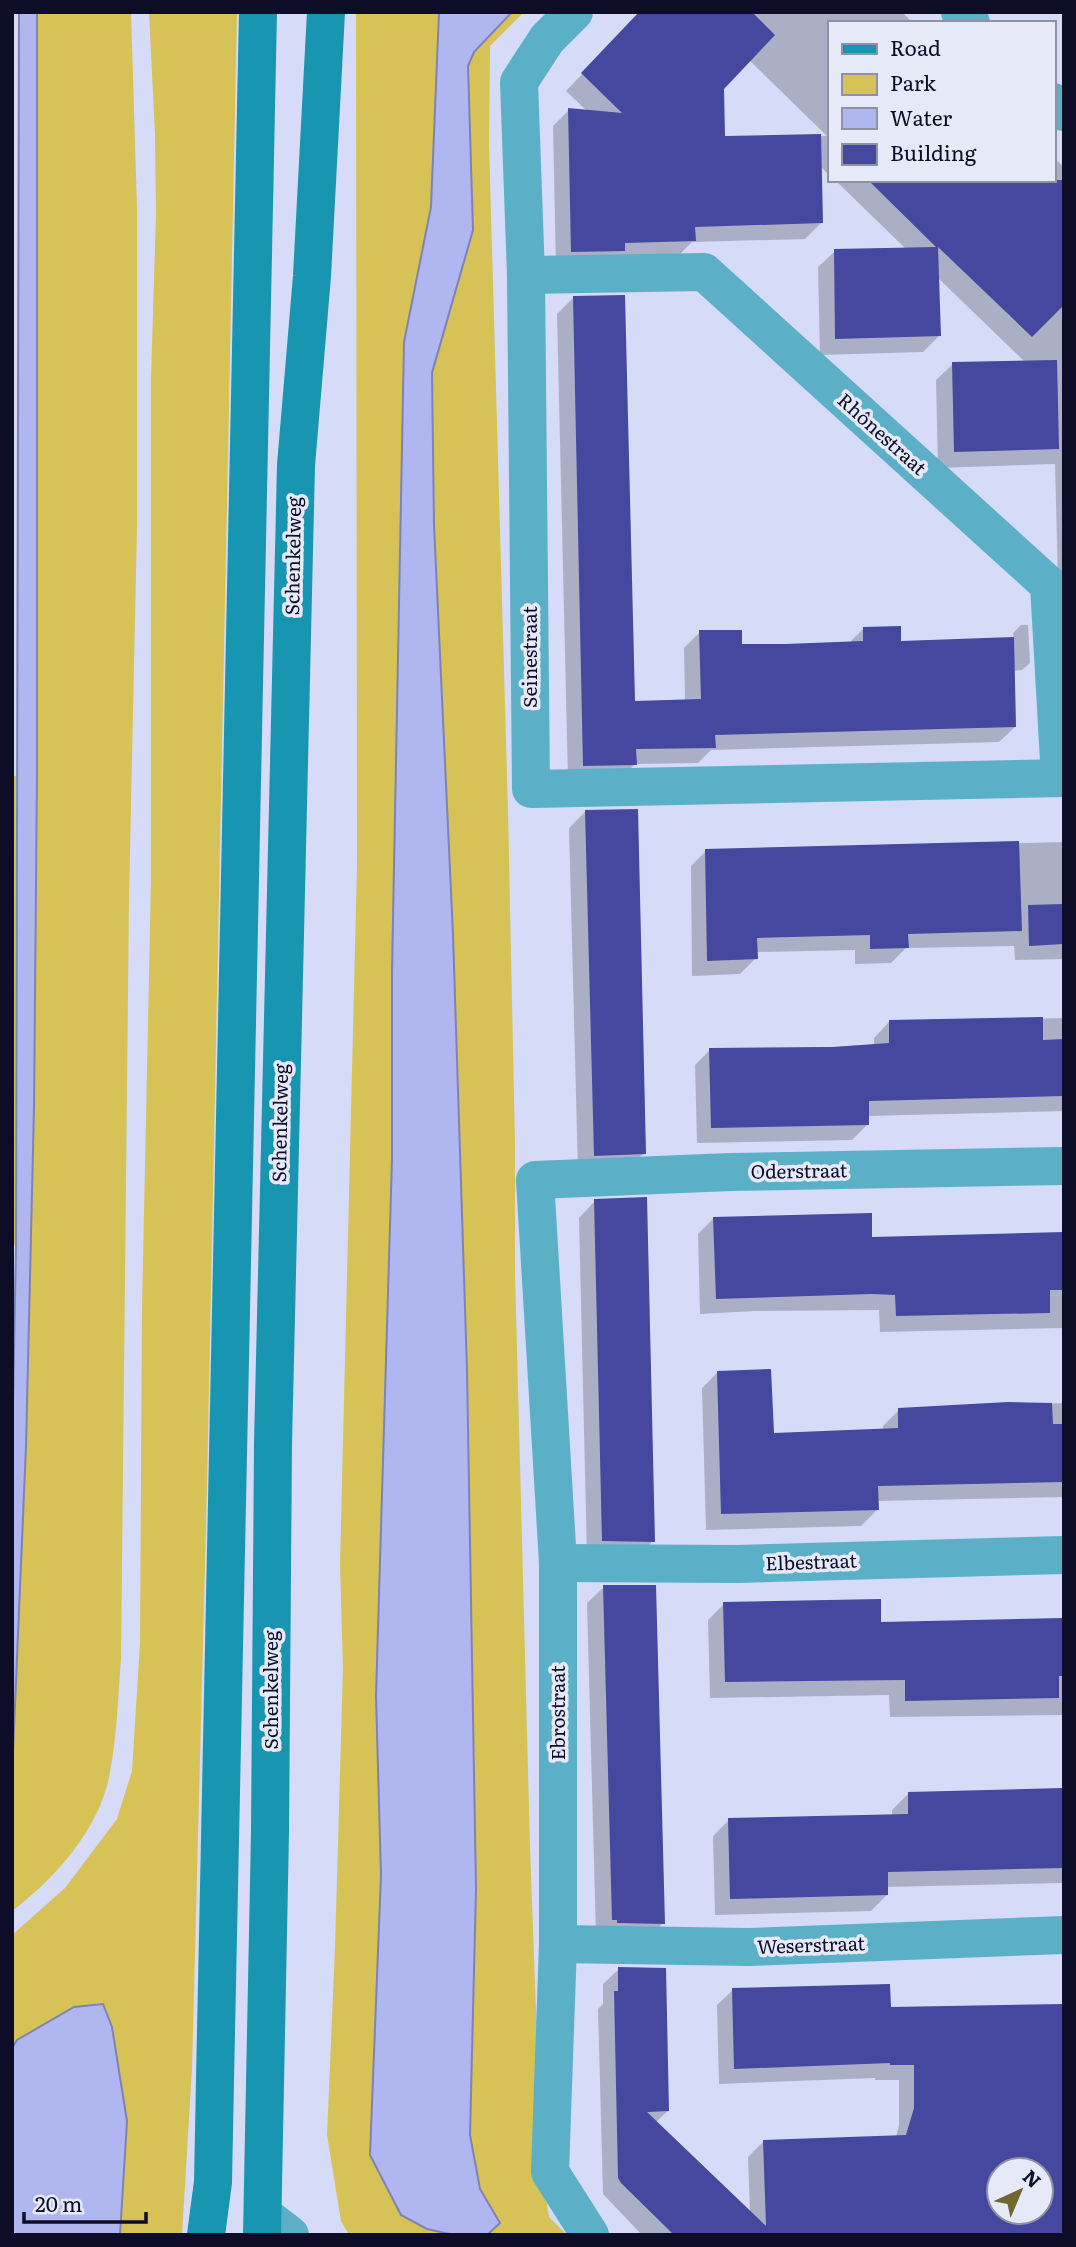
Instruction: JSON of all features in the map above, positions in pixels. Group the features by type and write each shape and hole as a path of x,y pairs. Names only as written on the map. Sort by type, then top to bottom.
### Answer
{"main road":[{"path":"206,2235 213,2182 258,12"},
{"name":"Schenkelweg","path":"272,2228 273,1444 296,464 312,276 326,12"}],"street":[{"name":"Seinestraat","path":"574,12 547,39 519,82 526,275 531,789 1062,778"},
{"name":"Rhônestraat","path":"526,275 704,272 1048,584 1062,778"},
{"name":"Oderstraat","path":"535,1180 731,1172 1064,1166"},
{"name":"Ebrostraat","path":"535,1180 558,1563 558,1944 550,2172 590,2235"},
{"name":"Elbestraat","path":"558,1563 737,1564 1064,1555"},
{"name":"Weserstraat","path":"558,1944 748,1947 1064,1935"}],"green space":[{"path":"37,12 131,12 137,209 137,527 129,898 121,1659 116,1730 105,1792 86,1832 60,1867 12,1911 12,1776 26,1446 34,1108"},
{"path":"149,12 237,12 207,1487 192,2069 182,2235 120,2235 127,2121 17,2040 12,2048 12,1935 65,1888 117,1819 132,1771 140,1643 142,1309 151,879 151,379 156,214"},
{"path":"356,12 439,12 431,207 404,342 392,972 392,1159 376,1696 381,1875 370,2155 401,2214 427,2229 454,2235 349,2235 341,2221 327,2135 343,1668 340,1565 357,865"},
{"path":"512,12 524,12 490,46 489,143 508,811 515,1273 530,1847 542,2175 549,2217 567,2235 487,2235 500,2223 480,2189 470,2135 476,1889 467,1370 453,935 434,525 432,373 473,230 468,66 474,52"},
{"path":"12,776 16,776 16,1247 12,1241"}],"water":[{"path":"19,12 37,12 37,772 34,1108 26,1446 12,1776 12,1453 16,1247"},
{"path":"439,12 512,12 474,52 468,66 473,230 432,373 434,525 453,935 467,1370 476,1889 470,2135 480,2189 500,2223 487,2235 454,2235 427,2229 401,2215 370,2155 381,1875 376,1696 392,1159 392,972 404,342 431,207"},
{"path":"103,2004 112,2027 127,2121 120,2235 12,2235 12,2048 17,2040 74,2007"}],"building":[{"path":"639,12 752,12 775,35 724,89 725,136 821,134 823,223 695,227 696,241 625,243 625,251 571,252 568,108 622,113 581,73"},
{"path":"1064,180 1064,305 1032,337 938,247 941,336 835,339 834,249 936,247 870,182"},
{"path":"625,295 635,701 701,699 699,630 742,630 742,644 785,644 863,641 863,627 901,626 901,641 1014,637 1016,727 715,735 716,748 636,749 637,765 583,766 573,296"},
{"path":"1057,360 1059,449 954,452 952,362"},
{"path":"638,809 646,1154 594,1156 585,810"},
{"path":"1019,841 1022,931 908,934 909,948 870,949 870,935 757,938 758,959 707,961 705,849"},
{"path":"1064,904 1064,944 1029,946 1028,905"},
{"path":"1043,1017 1043,1040 1064,1039 1064,1096 869,1101 869,1125 711,1128 709,1048 833,1047 889,1043 889,1020"},
{"path":"647,1197 655,1542 602,1541 594,1199"},
{"path":"872,1213 872,1237 1064,1232 1064,1290 1050,1290 1050,1313 896,1316 895,1295 872,1294 716,1299 713,1217"},
{"path":"771,1369 774,1433 898,1428 898,1408 1008,1402 1052,1403 1053,1424 1064,1424 1064,1482 878,1486 879,1510 721,1514 717,1371"},
{"path":"603,1585 656,1585 665,1924 617,1923 617,1920 612,1920"},
{"path":"881,1599 881,1622 1064,1618 1064,1676 1059,1676 1059,1698 905,1701 905,1680 725,1682 723,1602"},
{"path":"1062,1788 1064,1868 888,1872 888,1895 730,1899 728,1818 908,1814 908,1792"},
{"path":"618,1967 666,1968 669,2111 647,2112 766,2226 763,2140 906,2135 914,2108 914,2065 890,2063 734,2069 732,1988 890,1984 891,2007 1064,2004 1064,2235 674,2235 618,2178 614,1991 618,1991"}]}
